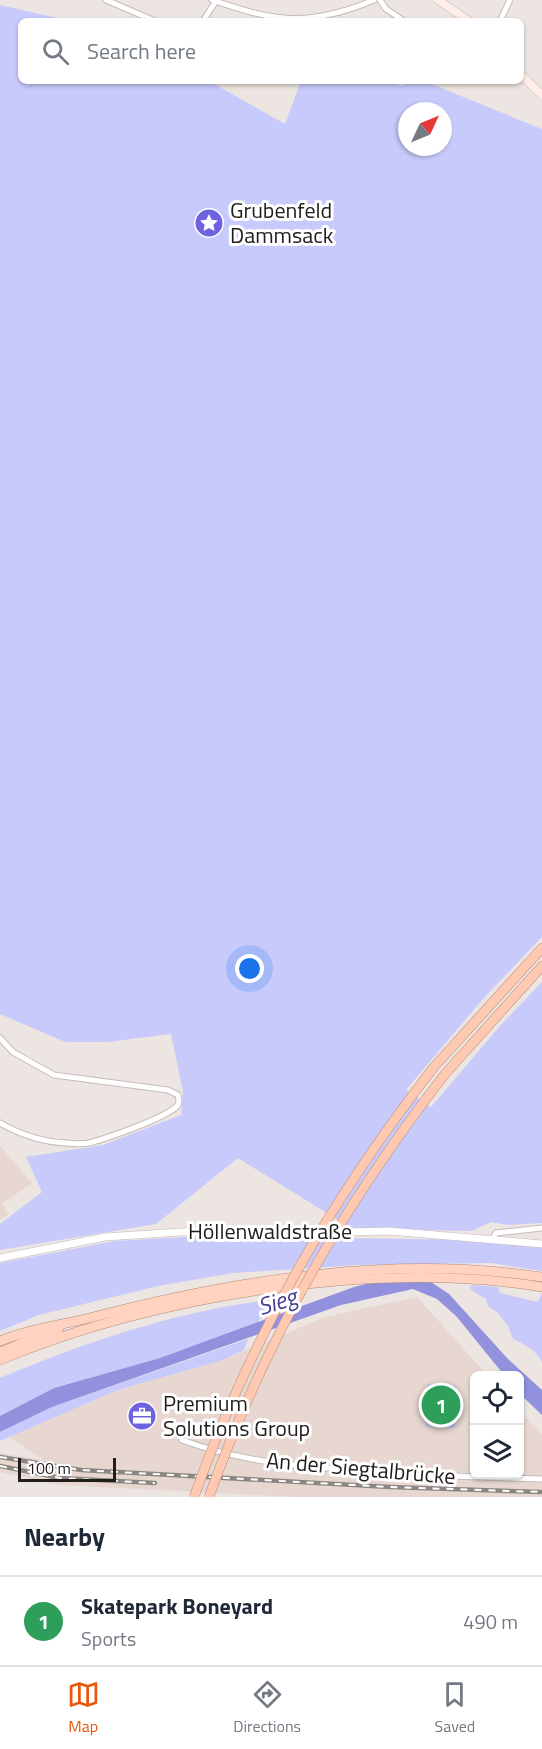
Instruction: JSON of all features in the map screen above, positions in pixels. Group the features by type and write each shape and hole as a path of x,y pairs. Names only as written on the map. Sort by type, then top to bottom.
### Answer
{"highway":[{"path":"194,1497 240,1381 307,1249 383,1134 434,1067 542,948"},
{"path":"209,1497 253,1386 319,1255 394,1141 445,1074 542,966"},
{"path":"0,1341 46,1326 73,1323 199,1293 312,1275 388,1269 542,1277"},
{"path":"0,1360 40,1343 136,1316 221,1297 386,1278 472,1274 542,1287"},
{"path":"0,1352 73,1323"}],"main road":[{"path":"438,0 465,18"},
{"path":"524,78 542,95"}],"street":[{"path":"106,0 148,18"},
{"path":"316,18 329,17 374,0"},
{"path":"380,0 386,9 400,18"},
{"path":"501,18 510,0"},
{"path":"205,18 214,1 252,15 290,18"},
{"path":"0,1038 13,1052 54,1075 168,1090 178,1095 177,1107 117,1134 86,1144 45,1141 22,1135 0,1123"},
{"path":"493,1238 496,1233 542,1228"},
{"name":"Höllenwaldstraße","path":"0,1258 105,1237 171,1232 389,1231 493,1238 542,1244"},
{"name":"An der Siegtalbrücke","path":"182,1440 216,1453 305,1467 406,1472 420,1475 542,1479"}],"shaded area":[{"path":"0,5 57,18 18,18 18,84 214,84 285,124 300,84 396,84 402,86 403,84 431,84 542,129 542,937 482,1000 406,1090 431,1107 500,1026 542,982 542,1223 508,1225 491,1222 471,1231 351,1228 238,1158 156,1224 0,1250 0,1224 42,1192 26,1157 103,1145 181,1115 183,1092 171,1034 107,1042 65,1042 0,1014"},
{"path":"0,1146 32,1183 3,1203 8,1216 0,1219"},
{"path":"202,1236 479,1240 542,1247 542,1271 491,1263 357,1265 233,1273 158,1286 39,1315 0,1331 0,1263 115,1241"},
{"path":"389,1278 425,1278 449,1294 521,1371 501,1371 457,1317 437,1299 413,1289 341,1305 52,1407 0,1432 0,1416 54,1388 160,1358 354,1287"},
{"path":"470,1285 498,1287 500,1293 538,1302 542,1293 542,1363 534,1351 513,1339 508,1326 498,1313 488,1306 486,1299 471,1290"},
{"path":"417,1297 483,1371 470,1371 470,1479 524,1479 524,1415 542,1435 542,1497 295,1497 59,1485 0,1472 0,1453 44,1460 9,1437 118,1390 223,1360 325,1317"},
{"path":"270,1300 257,1324 160,1358 54,1388 0,1416 0,1378 64,1352 166,1320 201,1311"},
{"path":"248,1339 244,1350 223,1360 118,1390 0,1441 0,1432 52,1407"},
{"path":"524,1374 542,1390 542,1415 524,1398"},
{"path":"427,1384 456,1385 455,1428 426,1427"}],"railway":[{"path":"0,1457 81,1470 390,1487 542,1492"},
{"path":"0,1466 60,1478 155,1483"}],"place":[{"name":"Grubenfeld Dammsack","path":"209,223"},
{"name":"Skatepark Boneyard","path":"441,1405"},
{"name":"Premium Solutions Group","path":"142,1416"}],"water label":[{"name":"Sieg","path":"277,1301"}]}
